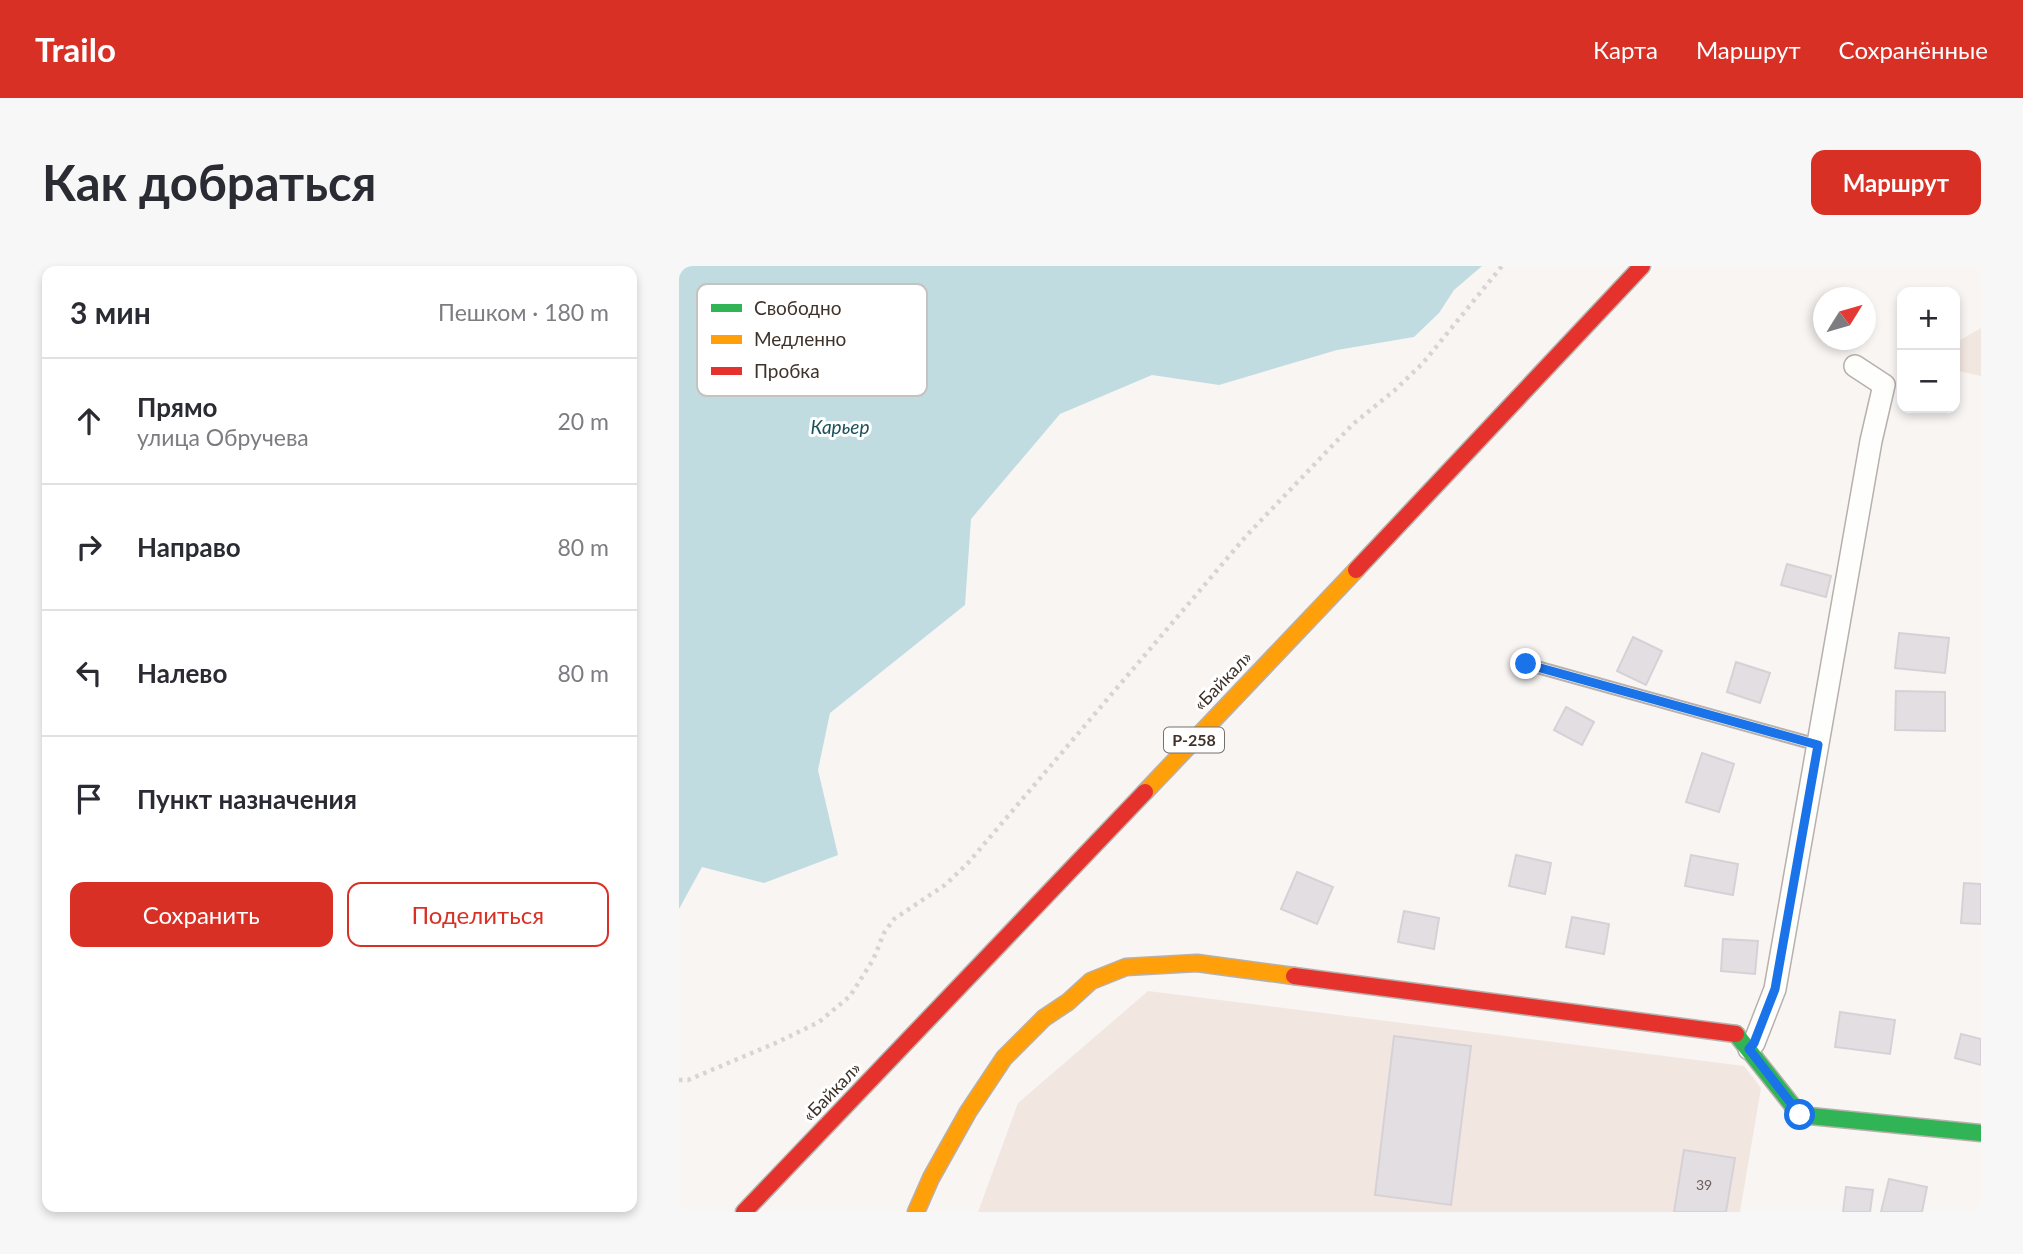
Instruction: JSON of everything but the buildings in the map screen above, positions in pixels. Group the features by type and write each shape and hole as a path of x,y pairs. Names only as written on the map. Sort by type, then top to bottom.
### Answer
{"main road":[{"name":"«Байкал»","path":"744,1212 1318,610 1641,266"},
{"path":"916,1212 931,1178 968,1112 1004,1058 1044,1018 1068,1002 1091,981 1126,967 1197,963 1743,1041 1800,1115 1981,1133"}],"street":[{"path":"1743,1041 1758,1033 1775,989 1871,441 1884,385 1855,366"}],"lane":[{"path":"1526,664 1818,745"}],"path":[{"path":"679,1080 688,1080 819,1022 850,996 873,960 884,933 894,919 944,885 968,863 1247,535 1353,424 1423,363 1502,266"}],"shaded area":[{"path":"1981,328 1981,376 1960,371 1960,340"},
{"path":"1148,991 1744,1066 1761,1088 1740,1212 978,1212 1018,1103"}],"water":[{"name":"Карьер","path":"679,266 1482,266 1454,290 1439,313 1414,337 1337,350 1219,385 1152,375 1060,414 971,519 965,605 830,713 818,770 838,855 764,883 702,867 679,909"}],"traffic: fast":[{"path":"1736,1034 1800,1115 1981,1133"}],"traffic: slow":[{"path":"1145,792 1356,570"},
{"path":"916,1212 931,1178 968,1112 1004,1058 1044,1018 1068,1002 1091,981 1126,967 1197,963 1294,976"}],"traffic: jam":[{"path":"1356,570 1642,266"},
{"path":"744,1212 1145,792"},
{"path":"1294,976 1736,1034"}],"route":[{"path":"1526,664 1818,745 1775,989 1754,1043 1749,1049 1800,1115"}]}
